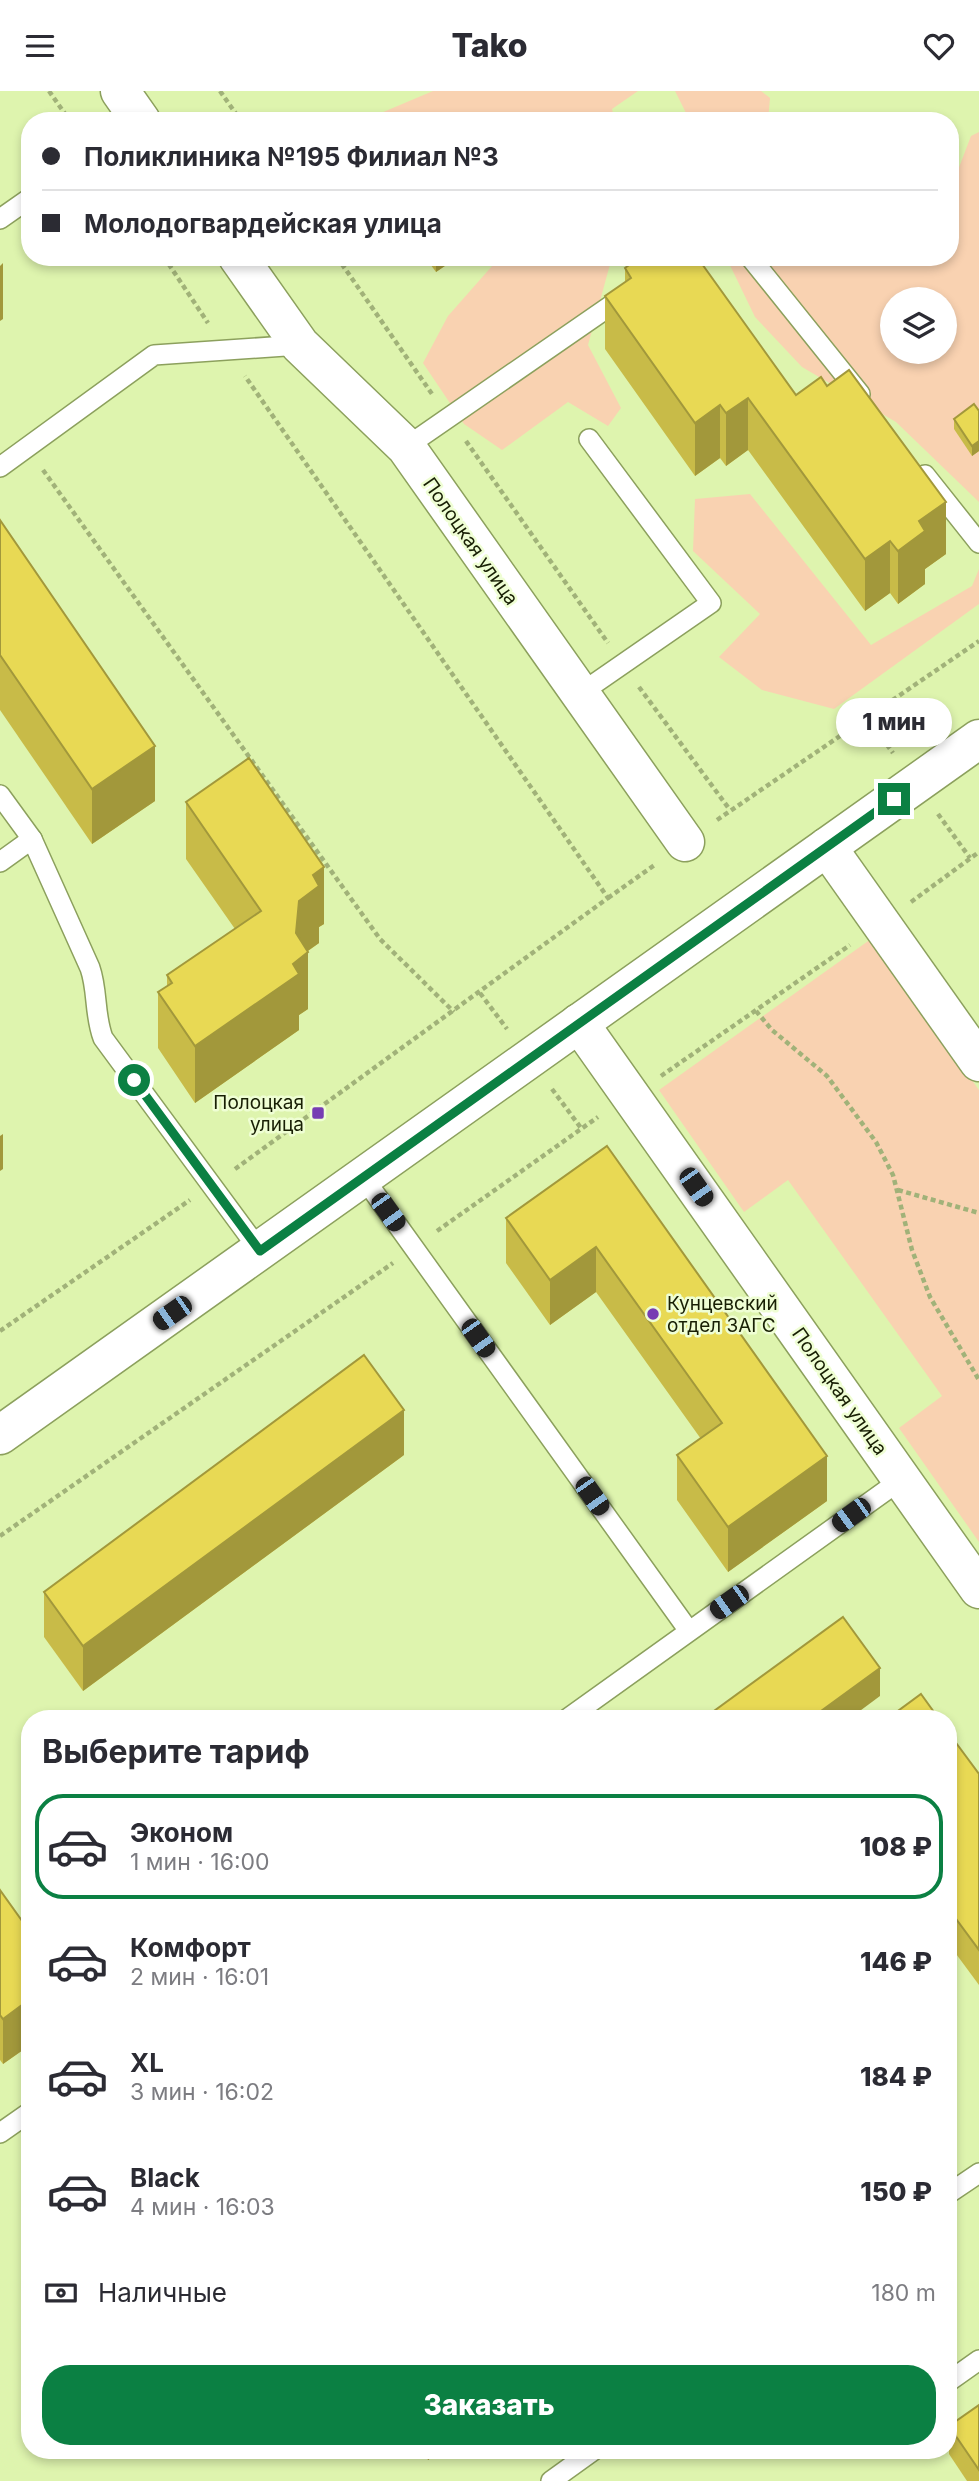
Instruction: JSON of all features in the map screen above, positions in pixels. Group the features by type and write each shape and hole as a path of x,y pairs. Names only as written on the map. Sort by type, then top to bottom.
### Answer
{"street":[{"name":"Полоцкая улица","path":"244,266 300,345 405,447 578,695 685,842"},
{"path":"0,1435 979,740"},
{"path":"827,847 979,1062"},
{"name":"Полоцкая улица","path":"579,1023 979,1589"}],"lane":[{"path":"0,219 21,204"},
{"path":"757,266 869,405"},
{"path":"405,447 637,288"},
{"path":"0,467 154,355 300,345"},
{"path":"578,695 711,603 589,439"},
{"path":"911,458 979,543"},
{"path":"0,795 32,839 90,968 95,989 95,1009 103,1038 260,1251"},
{"path":"0,862 32,839"},
{"path":"363,1177 689,1631"},
{"path":"579,1710 902,1479"},
{"path":"0,2133 21,2118"},
{"path":"957,2188 979,2173"},
{"path":"957,2376 979,2360"},
{"path":"551,2481 582,2459"}],"path":[{"path":"49,91 64,112"},
{"path":"220,91 235,112"},
{"path":"0,1331 212,1185 608,898 170,266"},
{"path":"343,266 623,664 730,810 979,641"},
{"path":"27,448 380,939 454,1012"},
{"path":"920,896 979,852"},
{"path":"0,1536 414,1248 581,1128 756,1011 880,923"},
{"path":"756,1011 772,1030 827,1076 844,1096 881,1151 898,1190 912,1250 930,1297 979,1380"},
{"path":"898,1190 979,1213"}],"shaded area":[{"path":"433,91 638,91 612,109 613,112 383,112"},
{"path":"675,91 761,91 770,98 769,112 686,112"},
{"path":"979,132 979,502 896,422 802,367 755,317 730,266 959,266 959,167 971,136"},
{"path":"492,266 610,266 588,345 621,408 608,426 568,402 502,450 464,424 423,363 448,316"},
{"path":"750,494 871,645 972,586 979,569 979,604 834,709 762,690 719,657 760,614 693,551 695,499"},
{"path":"871,939 979,1090 979,1542 899,1428 942,1396 788,1180 744,1212 659,1090"}],"building":[{"path":"703,266 796,395 821,377 827,386 849,370 946,502 919,521 925,531 898,551 890,541 865,559 748,398 726,413 720,405 695,423 605,296 631,278 625,268"},
{"path":"974,404 979,411 979,441 972,446 954,419"},
{"path":"0,520 155,746 92,789 0,655"},
{"path":"249,758 324,867 313,875 319,886 299,901 296,933 308,952 293,964 299,974 195,1046 158,992 172,983 167,975 261,911 186,802"},
{"path":"607,1146 827,1456 728,1527 677,1455 722,1423 596,1247 550,1280 506,1218"},
{"path":"364,1355 404,1410 83,1646 44,1592"},
{"path":"843,1617 880,1668 822,1710 715,1710"},
{"path":"921,1694 933,1710 899,1710"},
{"path":"957,1744 979,1774 979,1950 957,1920"},
{"path":"0,1890 21,1919 21,2006 3,2019 0,2015"},
{"path":"979,2405 979,2470 957,2438 957,2420"}],"place":[{"name":"Полоцкая улица","path":"318,1113"},
{"name":"Кунцевский отдел ЗАГС","path":"653,1314"}],"route":[{"path":"134,1080 260,1251 894,799"}]}
